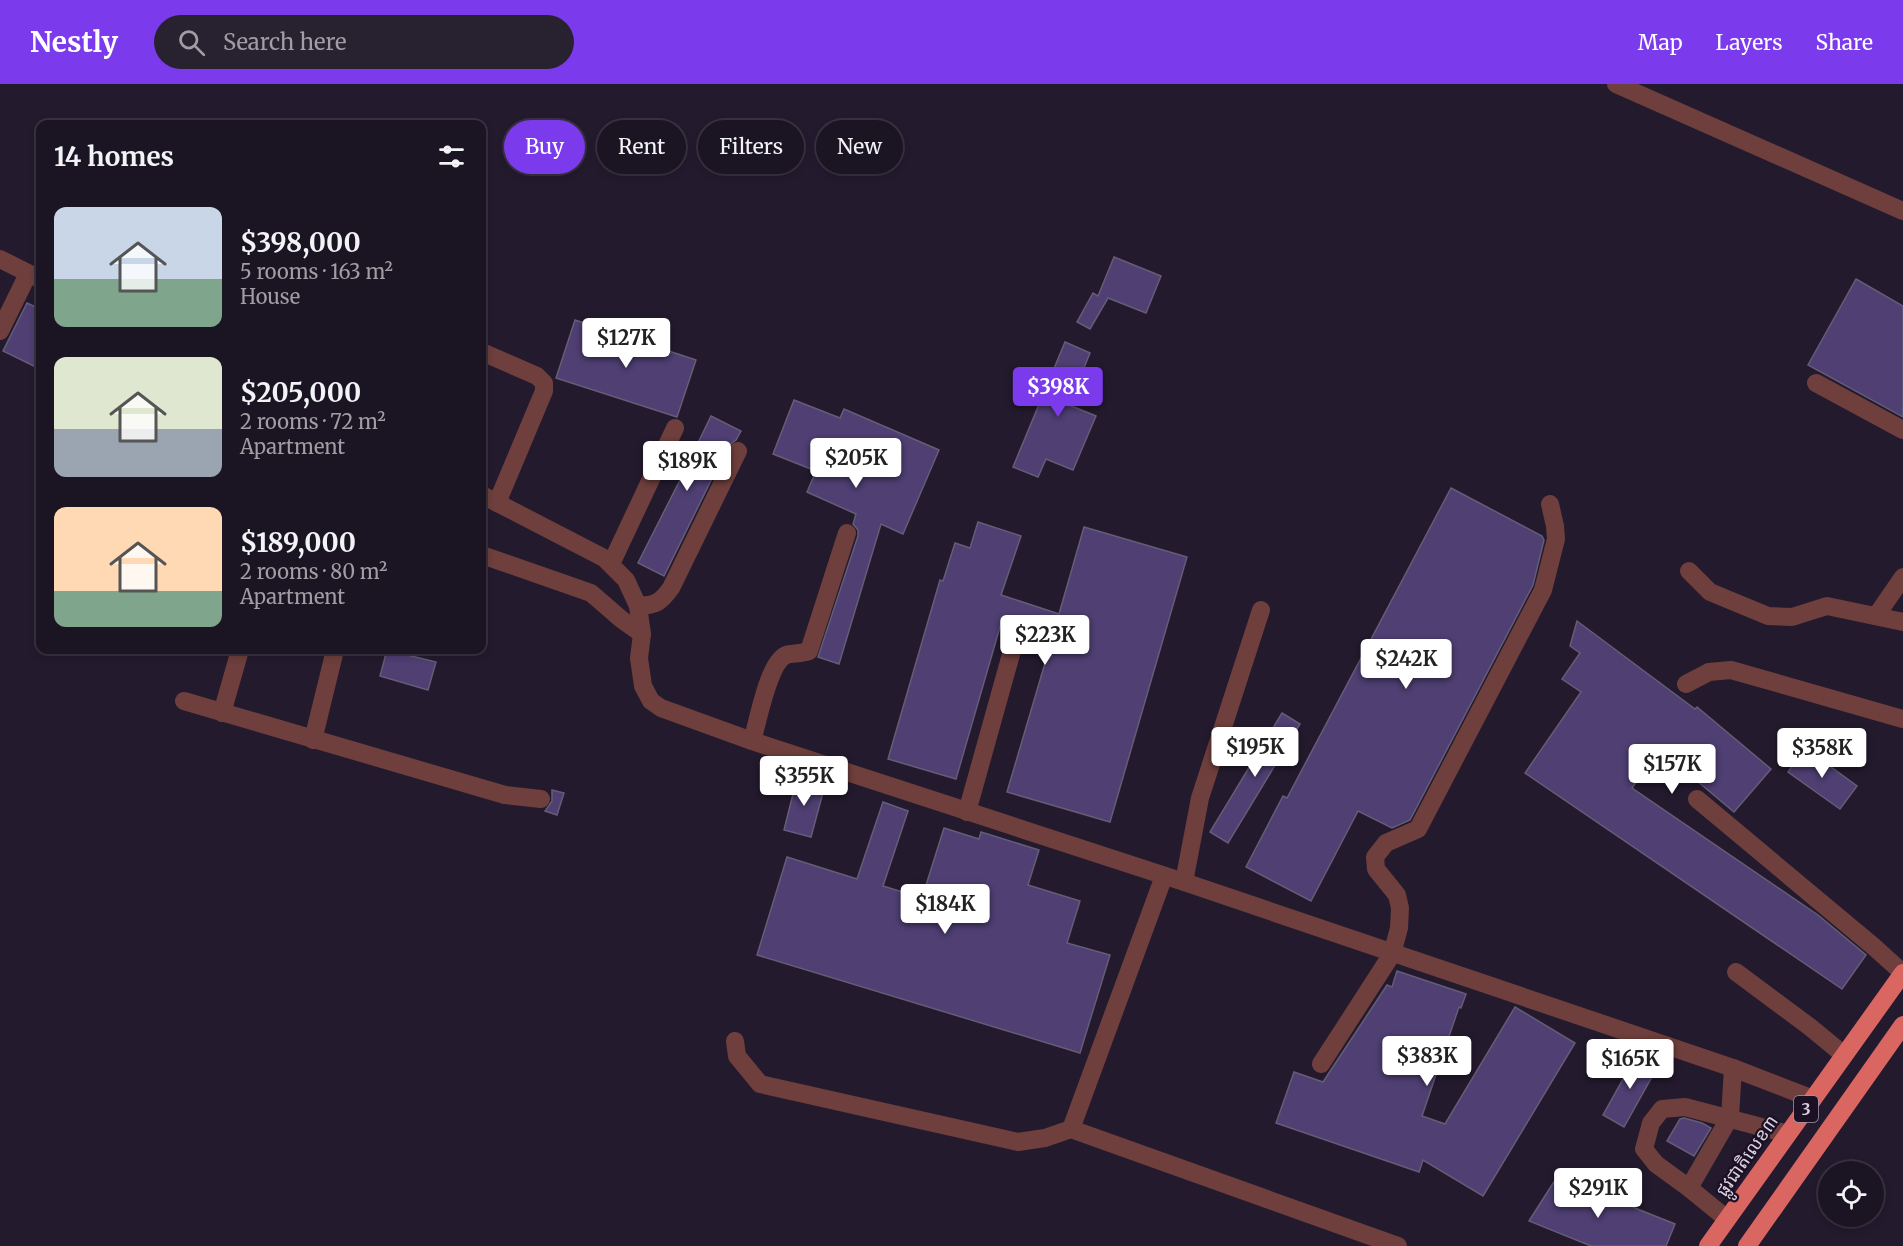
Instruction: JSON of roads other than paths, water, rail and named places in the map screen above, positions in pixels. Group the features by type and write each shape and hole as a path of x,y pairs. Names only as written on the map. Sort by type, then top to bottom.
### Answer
{"highway":[{"name":"ផ្លូវជាតិលេខ៣","path":"1708,1246 1903,973"},
{"name":"3","path":"1747,1246 1903,1025"}],"street":[{"path":"1617,84 1903,211"},
{"path":"0,259 34,277 0,331"},
{"path":"486,354 537,376 544,383 544,391 489,499 604,558 626,580 638,606 642,634 639,658 643,686 651,701 661,708 753,741 1184,882 1733,1068 1813,1099"},
{"path":"1816,382 1903,430"},
{"path":"611,564 675,428"},
{"path":"638,606 651,606 662,601 671,588 738,451"},
{"path":"1321,1064 1392,954 1400,928 1400,908 1396,895 1376,869 1375,857 1386,843 1418,829 1543,590 1556,539 1550,504"},
{"path":"753,741 775,663 786,655 809,651 847,533"},
{"path":"486,556 591,593 642,634"},
{"path":"1689,571 1710,592 1768,616 1792,617 1827,606 1903,622"},
{"path":"1876,616 1903,577"},
{"path":"1184,882 1200,798 1261,610"},
{"path":"967,812 1017,633"},
{"path":"222,713 239,654"},
{"path":"313,740 334,654"},
{"path":"1686,684 1709,672 1731,670 1903,719"},
{"path":"184,701 505,795 541,799"},
{"path":"1697,800 1903,973"},
{"path":"1071,1130 1164,876"},
{"path":"1736,972 1844,1055"},
{"path":"735,1041 737,1056 760,1084 1018,1142 1071,1130 1398,1246"},
{"path":"1689,1188 1730,1117 1733,1068"},
{"path":"1727,1219 1656,1164 1644,1149 1651,1123 1662,1109 1685,1107 1788,1134"}]}
